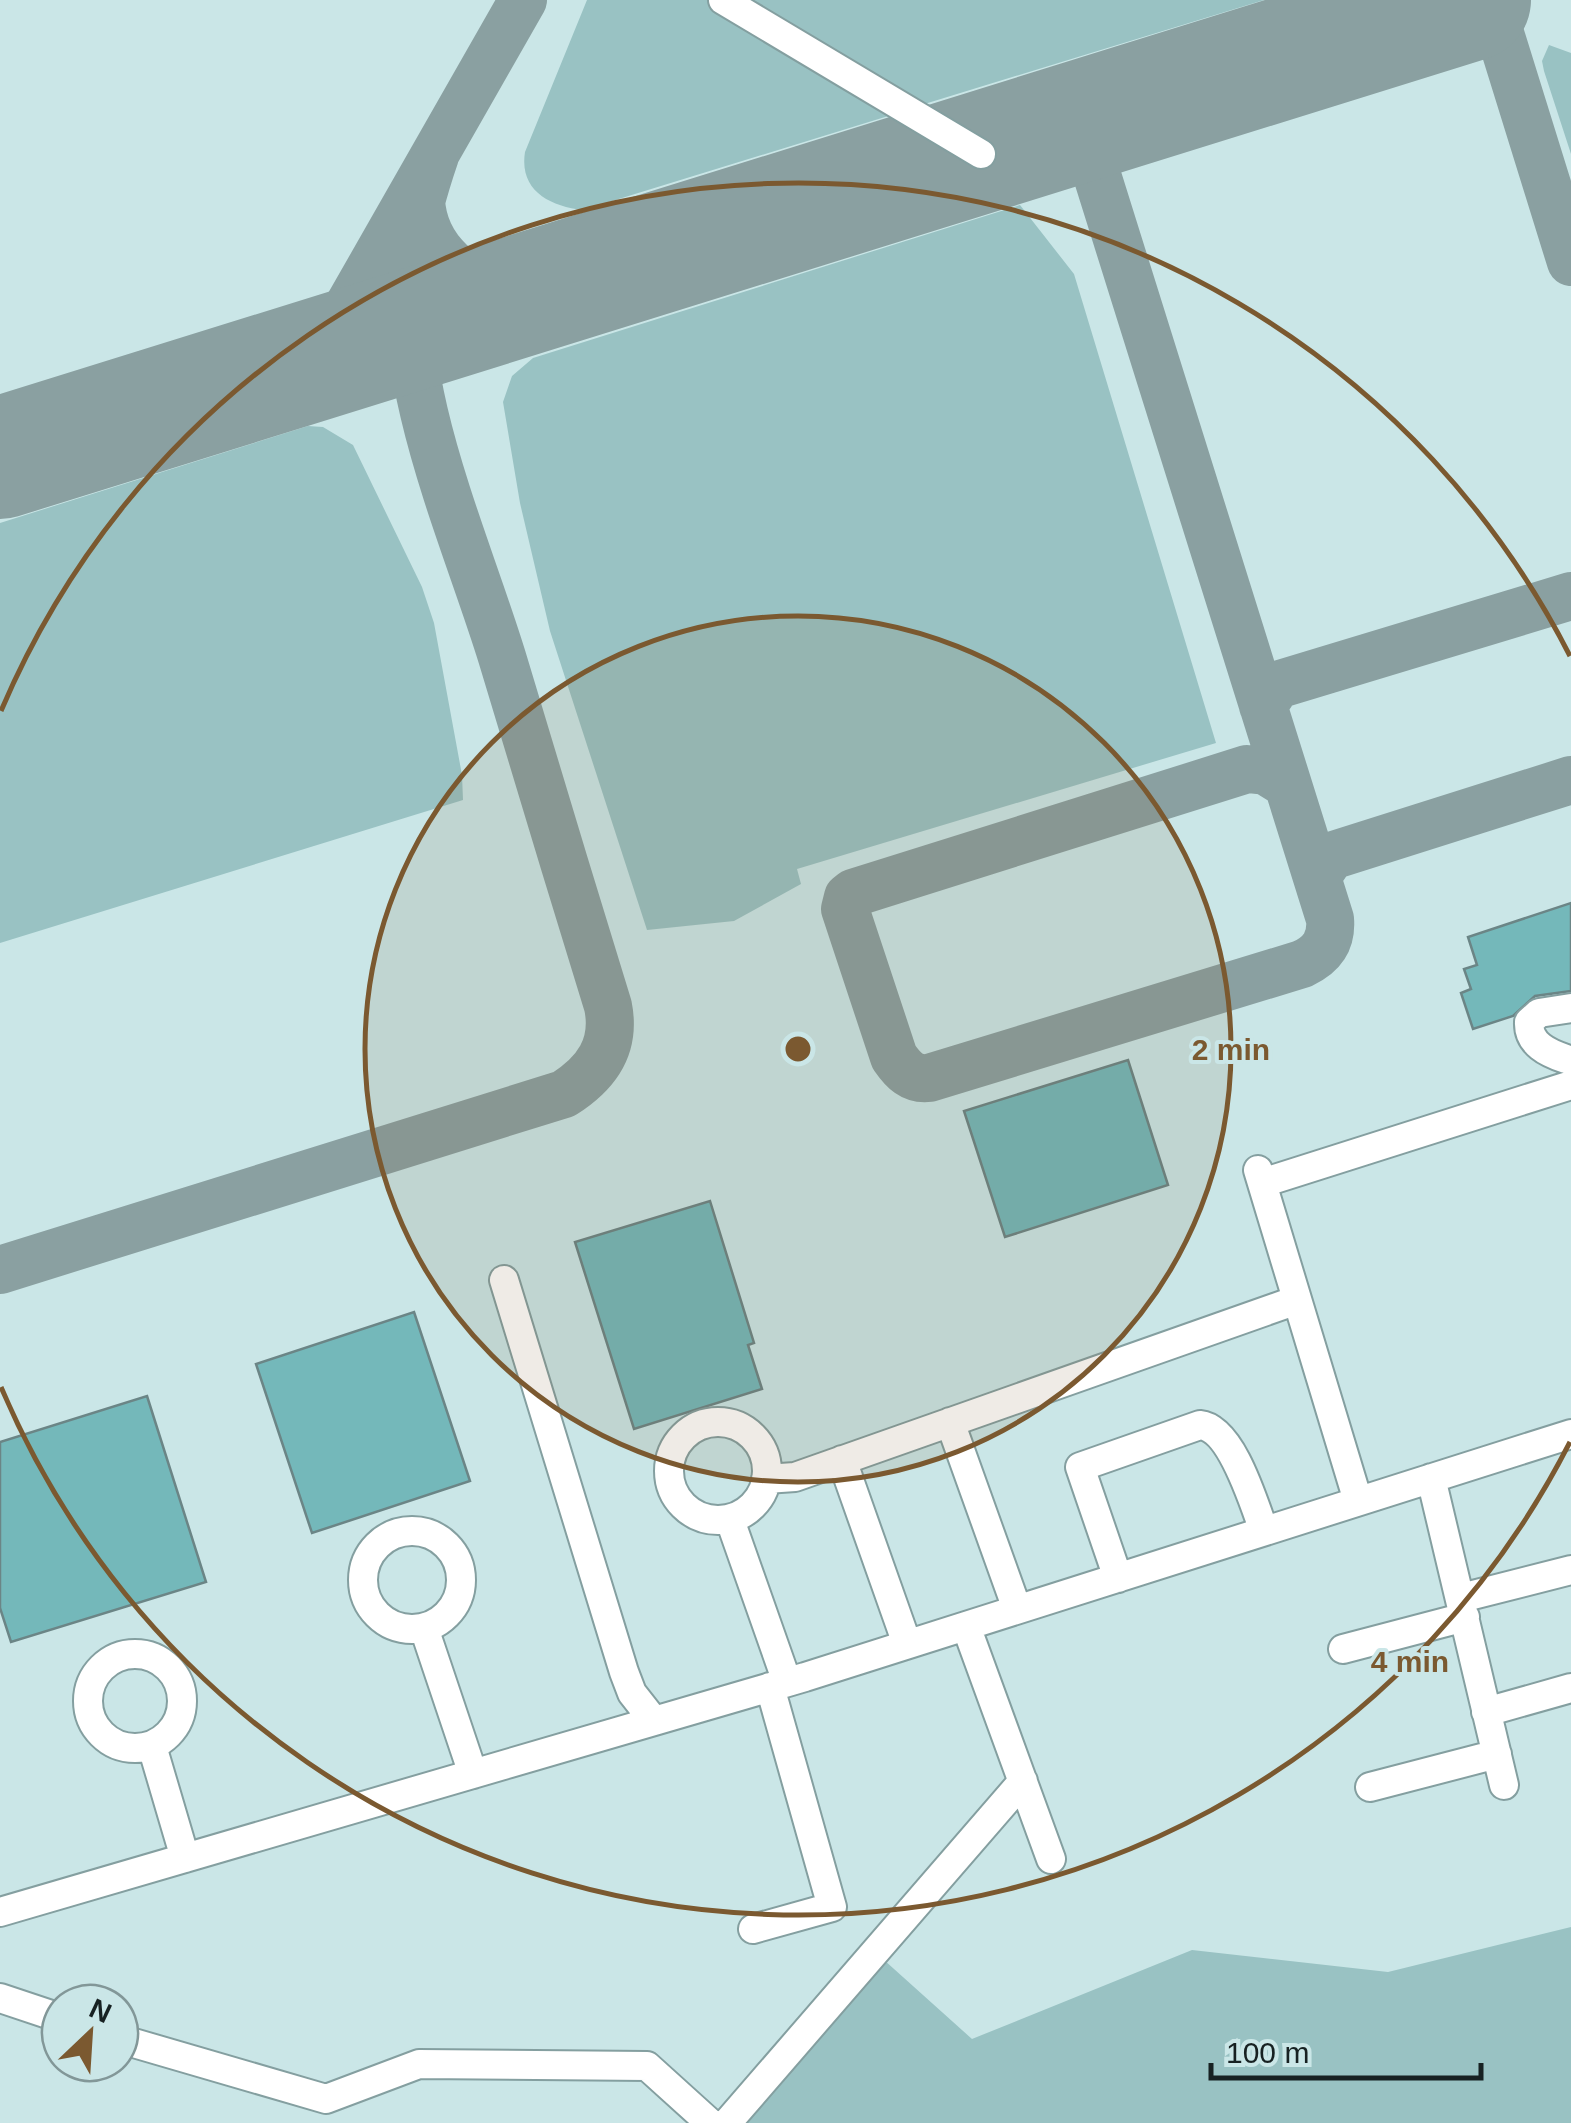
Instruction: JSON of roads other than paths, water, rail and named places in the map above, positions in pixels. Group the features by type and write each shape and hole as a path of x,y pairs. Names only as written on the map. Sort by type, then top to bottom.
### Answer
{"lane":[{"path":"723,0 981,154"},
{"path":"1570,1069 1542,1048 1529,1031 1530,1022 1539,1013 1571,1008"},
{"path":"1358,1501 1260,1177 1570,1069"},
{"path":"504,1280 624,1672 632,1693 654,1721"},
{"path":"766,1479 795,1477 1297,1300"},
{"path":"726,1422 742,1428 755,1438 764,1453 766,1479 758,1501 730,1520 699,1517 686,1509 670,1482 673,1450 694,1428 709,1423 726,1422"},
{"path":"950,1422 1017,1609"},
{"path":"1118,1578 1080,1467 1200,1425 1216,1432 1232,1454 1264,1531"},
{"path":"0,1912 778,1684 1571,1434"},
{"path":"842,1460 908,1644"},
{"path":"1431,1478 1504,1785"},
{"path":"730,1520 778,1684 832,1907 753,1929"},
{"path":"1342,1649 1571,1570"},
{"path":"966,1626 1052,1859"},
{"path":"424,1628 472,1774"},
{"path":"1486,1712 1571,1688"},
{"path":"152,1746 186,1858"},
{"path":"1370,1787 1497,1754"},
{"path":"727,2123 1023,1781"},
{"path":"0,1998 40,2011"},
{"path":"140,2044 326,2099 419,2064 647,2066 710,2123"}]}
